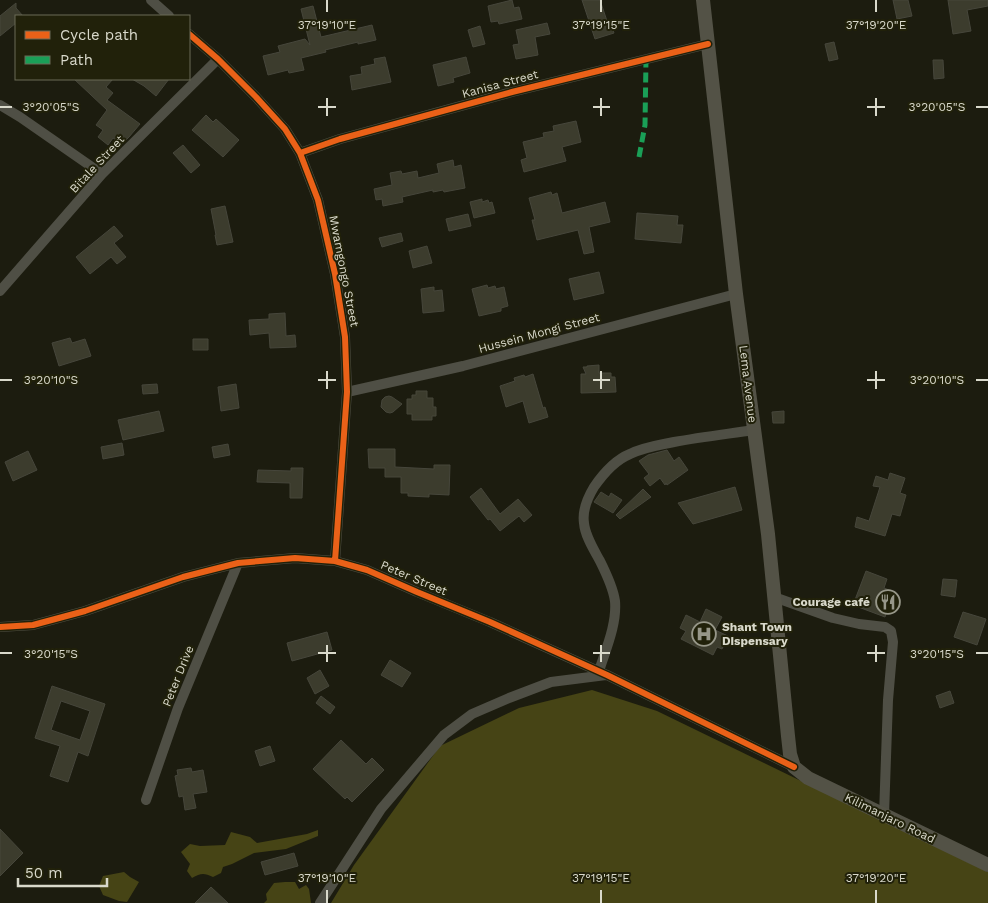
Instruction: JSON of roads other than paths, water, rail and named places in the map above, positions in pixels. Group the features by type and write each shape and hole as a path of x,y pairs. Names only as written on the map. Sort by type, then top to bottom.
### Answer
{"main road":[{"name":"Lema Avenue","path":"703,0 736,294 768,534 790,754 794,767"},
{"name":"Kilimanjaro Road","path":"794,767 808,778 988,865"}],"street":[{"path":"151,0 168,15"},
{"name":"Mwamgongo Street","path":"190,35 218,59 285,129 300,153 318,200 335,274 345,337 347,392 335,561"},
{"name":"Kanisa Street","path":"300,153 340,138 512,92 708,44"},
{"name":"Bitale Street","path":"0,291 102,174 218,59"},
{"path":"0,105 102,174"},
{"name":"Hussein Mongi Street","path":"347,392 463,366 736,294"},
{"path":"320,903 381,809 444,735 472,714 509,698 551,682 603,673 614,616 614,600 610,583 592,548 584,523 585,505 601,476 616,462 630,454 656,446 754,430"},
{"name":"Peter Street","path":"0,627 33,625 76,614 183,576 238,563 295,558 335,561 367,570 490,622 603,673 794,767"},
{"name":"Peter Drive","path":"146,800 178,708 238,563"},
{"path":"774,597 833,618 885,627 891,631 893,642 888,700 884,815"}],"place":[{"name":"Courage café","path":"888,602"},
{"name":"Shant Town Dispensary","path":"704,634"}]}
